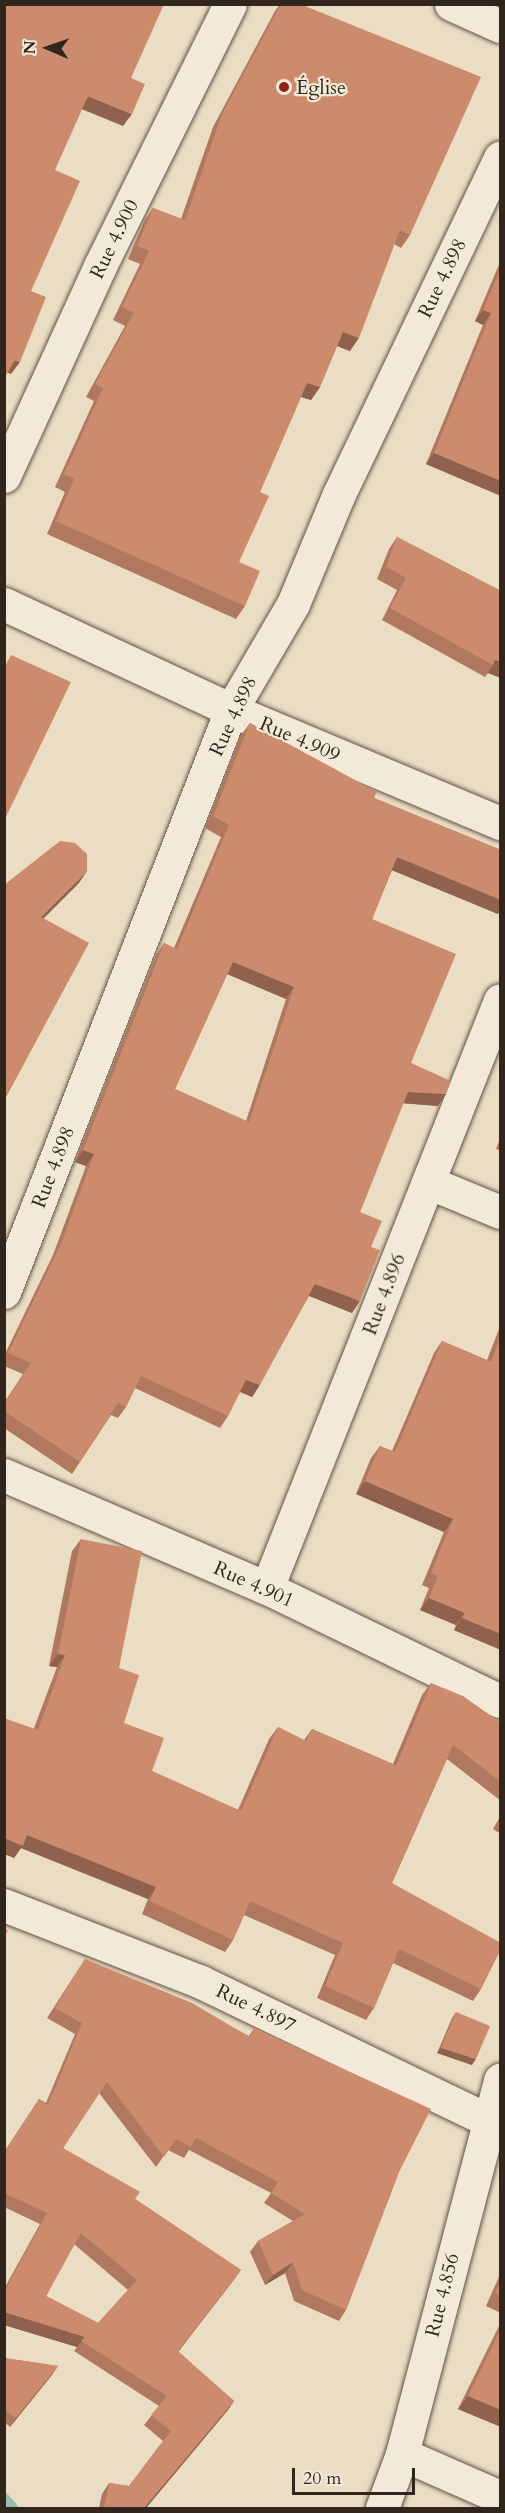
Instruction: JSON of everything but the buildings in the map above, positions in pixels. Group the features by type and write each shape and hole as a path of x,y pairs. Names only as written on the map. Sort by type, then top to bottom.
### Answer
{"street":[{"name":"Rue 4.900","path":"4,476 100,266 230,4"},
{"path":"451,4 501,26"},
{"name":"Rue 4.898","path":"4,1292 231,710 293,604 339,494 501,158"},
{"name":"Rue 4.909","path":"4,604 231,710 501,823"},
{"name":"Rue 4.896","path":"267,1588 501,1000"},
{"path":"428,1182 501,1212"},
{"name":"Rue 4.901","path":"4,1475 267,1588 501,1701"},
{"name":"Rue 4.897","path":"4,1905 201,1982 493,2123"},
{"name":"Rue 4.856","path":"382,2508 402,2454 493,2123 501,2080"},
{"path":"402,2454 501,2497"}],"waterway":[{"path":"4,2499 12,2508"}],"place":[{"name":"Église","path":"284,87"}]}
